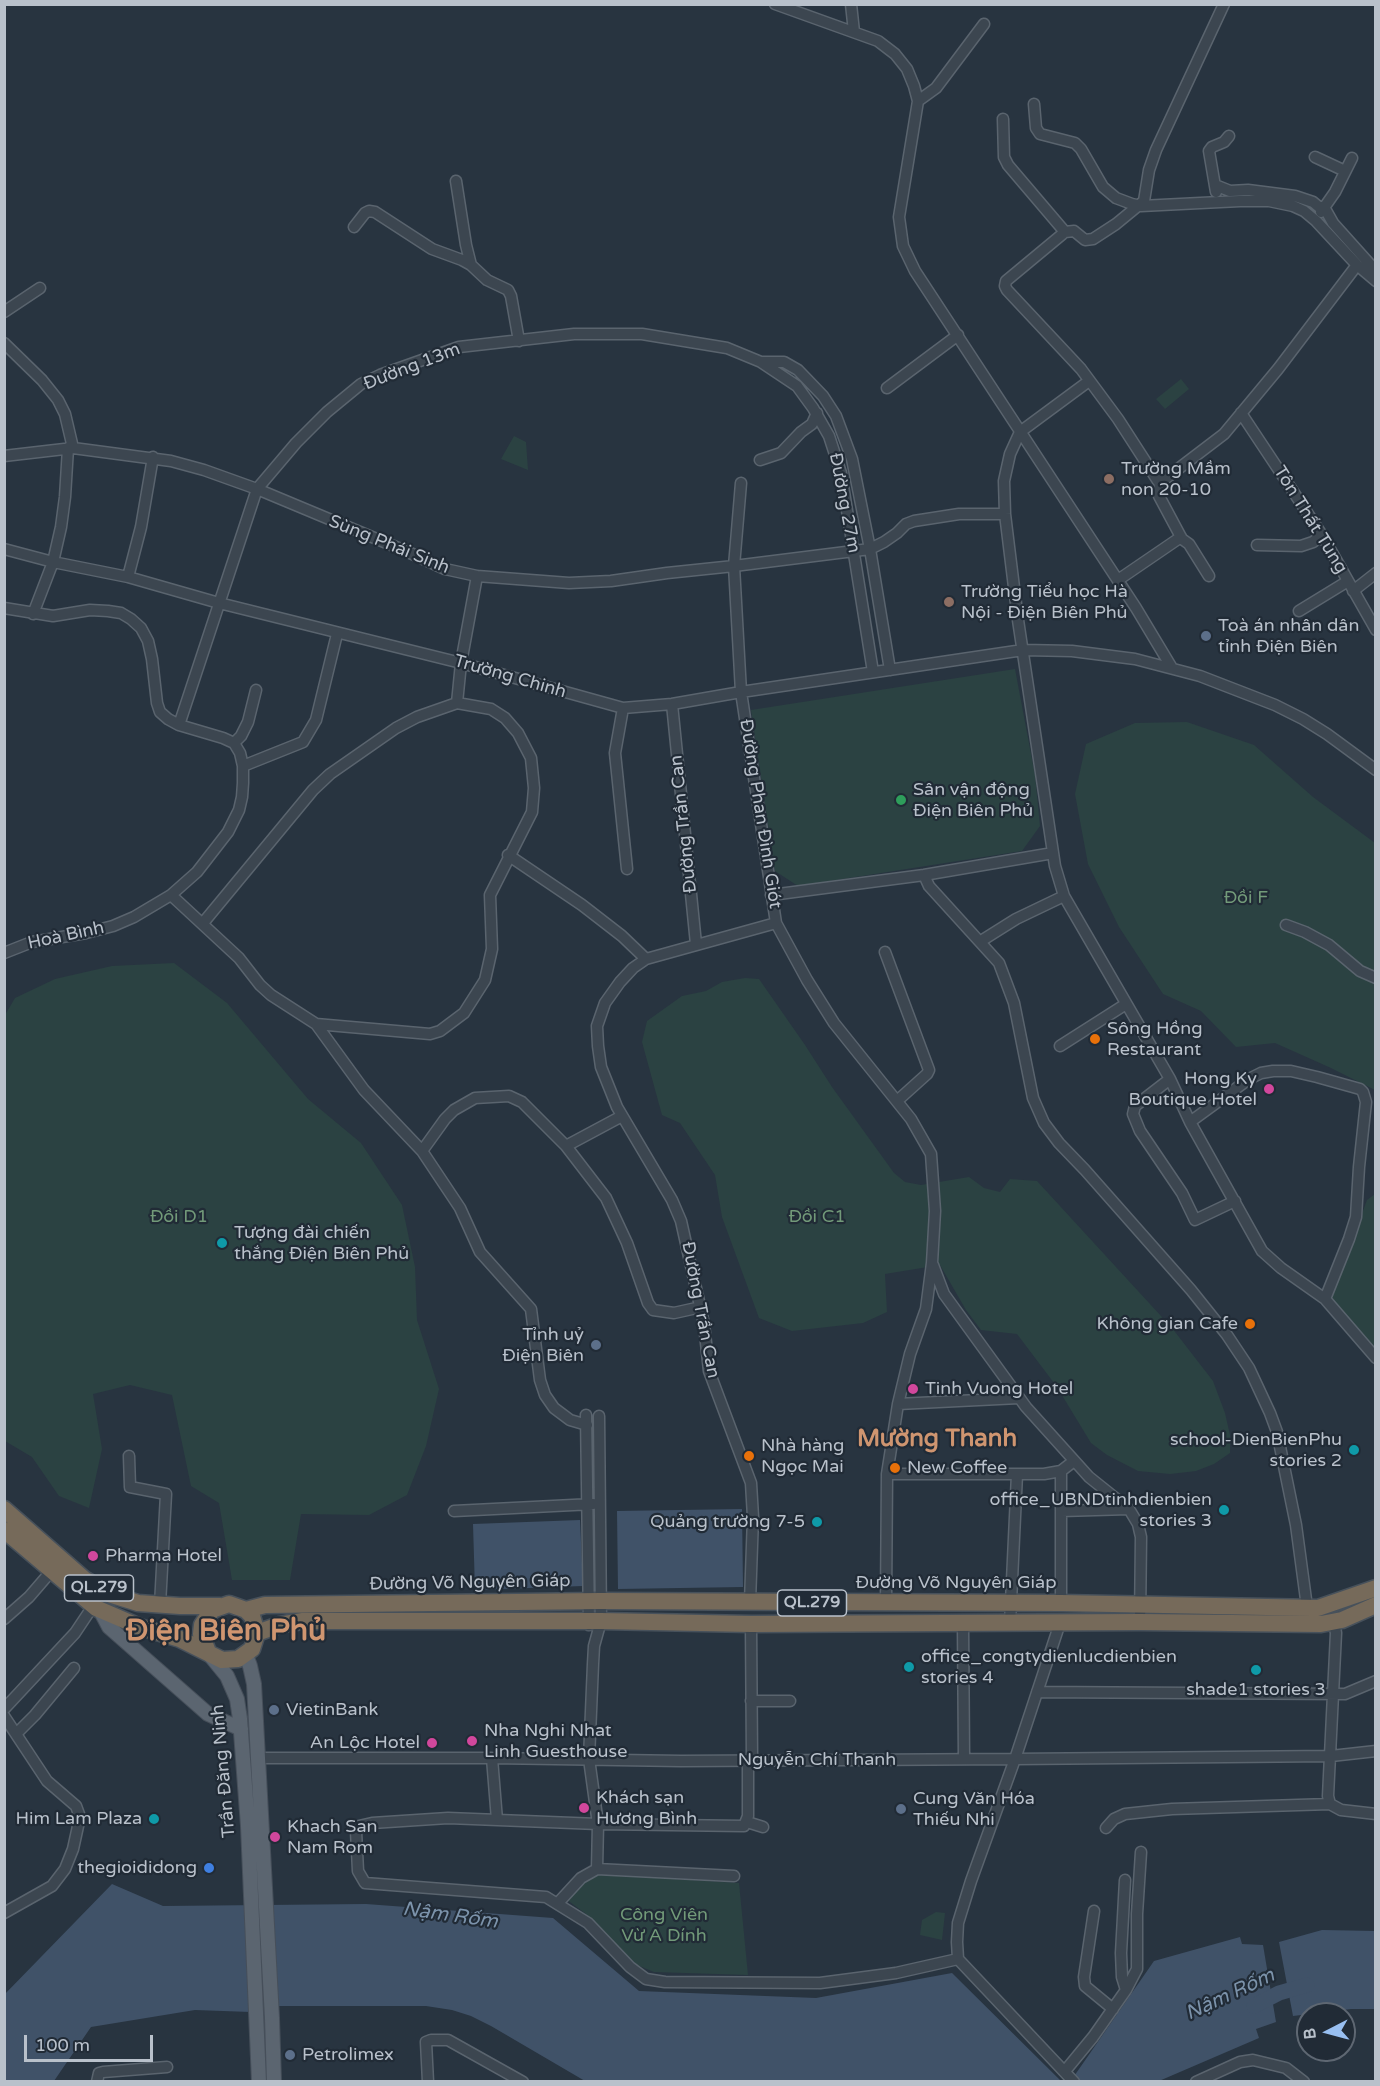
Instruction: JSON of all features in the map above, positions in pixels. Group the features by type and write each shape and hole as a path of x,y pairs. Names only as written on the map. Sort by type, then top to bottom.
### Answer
{"highway":[{"name":"QL.279","path":"4,1509 97,1608 140,1627 180,1639 222,1660 230,1661 246,1655"},
{"name":"QL.279","path":"4,1530 56,1565 103,1590 138,1603 238,1606 246,1610"},
{"name":"Đường Võ Nguyên Giáp","path":"246,1610 265,1605 462,1601 1060,1603 1318,1608 1376,1588"},
{"path":"750,1602 751,1624"},
{"path":"1060,1603 1060,1623"},
{"path":"1215,1605 1215,1623"},
{"name":"Đường Võ Nguyên Giáp","path":"257,1633 279,1625 303,1621 1321,1624 1342,1620 1376,1605"},
{"path":"208,1652 201,1634 202,1625 212,1610 220,1606"},
{"path":"246,1610 256,1624 257,1633 256,1642 246,1655"}],"main road":[{"path":"97,1608 109,1627 208,1714 241,1729"},
{"name":"Trần Đăng Ninh","path":"208,1652 227,1676 237,1699 241,1729 251,1758"},
{"name":"Trần Đăng Ninh","path":"246,1655 254,1684 251,1758 265,2018"},
{"path":"259,2082 265,2018"},
{"path":"265,2018 273,2082"}],"street":[{"path":"775,4 878,41 895,54 907,69 915,86 918,100 899,217 899,231 903,246 915,271 1118,580 1173,668"},
{"path":"851,4 854,32"},
{"path":"1209,576 1189,544 1181,537 1159,496 1160,482 1081,369 1006,290 1005,286 1006,281 1065,232 1074,231 1089,241 1116,224 1144,201 1149,170 1156,150 1224,4"},
{"path":"918,100 936,88 984,24"},
{"path":"1034,104 1036,128 1040,134 1075,143 1081,149 1103,187 1116,198 1139,205 1218,201 1281,203 1304,211 1357,266 1376,281"},
{"path":"1003,119 1004,157 1008,165 1065,232"},
{"path":"1218,201 1209,151 1229,136"},
{"path":"1315,157 1345,171"},
{"path":"1316,221 1352,158"},
{"path":"456,181 471,265"},
{"path":"1215,185 1230,191 1248,190 1295,196 1313,202 1318,207 1324,207"},
{"path":"1324,207 1333,223 1376,271"},
{"path":"354,227 365,213 375,212 432,249 471,265 487,280 510,292 519,341"},
{"path":"1160,482 1224,434 1278,369 1357,266"},
{"path":"4,312 40,288"},
{"name":"Đường 13m","path":"179,724 256,489 327,412 361,384 459,347 574,334 642,334 727,348 761,362"},
{"path":"887,388 958,335"},
{"path":"4,343 42,380 58,400 65,414 70,448 61,527 53,562 33,614"},
{"name":"Đường 27m","path":"761,362 796,386 817,413 829,436 838,462 873,672"},
{"name":"Đường 27m","path":"761,362 784,362 798,370 822,396 836,416 852,459 890,670"},
{"path":"1089,381 1020,432 1010,454 1004,482 1005,514 1054,866 1064,896 1170,1078 1190,1122 1262,1251 1281,1268 1325,1299 1376,1358"},
{"path":"760,460 781,453 812,424 817,413"},
{"name":"Tôn Thất Tùng","path":"1241,413 1322,534 1376,630"},
{"name":"Sùng Phái Sinh","path":"4,456 70,448 153,458 204,470 256,489 445,569 477,576 569,583 611,581 870,549"},
{"path":"128,577 143,517 153,458"},
{"name":"Đường Phan Đình Giót","path":"741,483 734,566 741,692 776,923 834,1023 911,1119 931,1154 934,1211 932,1263 926,1309 910,1354 898,1404 887,1474 886,1603"},
{"path":"870,549 914,521 959,514 1005,514"},
{"path":"1257,545 1301,546 1313,542 1322,534"},
{"path":"1118,580 1181,537"},
{"name":"Trường Chinh","path":"4,549 53,562 128,577 219,603 316,626 337,634 461,663 623,708 672,704 1023,650 1107,654 1173,668 1232,687 1294,714 1327,734 1376,770"},
{"path":"1299,611 1376,573"},
{"path":"457,703 461,663 477,576"},
{"path":"862,602 878,599"},
{"path":"4,608 53,616 90,610 108,610 131,619 141,628 148,641 160,712 179,724 234,743 241,736 248,722 256,690"},
{"path":"243,766 294,747 303,742 311,731 316,720 337,634"},
{"path":"203,923 313,790 330,774 396,728 417,717 457,703 491,710 505,718 518,733 531,758 534,788 532,812 508,855 490,896 492,949 485,980 464,1013 440,1031 430,1034 315,1024"},
{"name":"Đường Trần Can","path":"672,704 696,944"},
{"path":"623,708 615,753 627,868"},
{"name":"Hoà Bình","path":"4,953 32,942 86,933 134,917 171,895 197,872 228,832 242,796 243,766 240,753 234,743"},
{"path":"771,895 924,875 1053,852"},
{"path":"508,855 582,905 622,936 646,960"},
{"path":"924,875 929,886 999,963 1007,979 1033,1098 1044,1123 1059,1143 1191,1290 1227,1335 1249,1368 1277,1432 1296,1525 1307,1607"},
{"path":"171,895 239,958 271,995 315,1024 363,1089 422,1151 460,1208 480,1252 531,1309 540,1380 545,1395 554,1408 570,1420 586,1420 594,1504"},
{"path":"981,941 1009,923 1064,896"},
{"name":"Đường Trần Can","path":"750,1602 753,1517 751,1484 709,1371 701,1306 681,1221 659,1176 622,1116 601,1067 597,1046 597,1026 604,1003 633,968 646,960 776,923"},
{"path":"1286,925 1329,945 1360,971 1376,978"},
{"path":"885,951 929,1070 897,1101"},
{"path":"1060,1046 1126,1004"},
{"path":"1190,1122 1249,1079 1261,1073 1291,1071 1360,1089 1363,1092 1366,1102 1356,1217 1325,1299"},
{"path":"1170,1078 1135,1106 1133,1114 1140,1131 1182,1193 1195,1220 1235,1201"},
{"path":"422,1151 445,1119 454,1110 475,1098 509,1096 522,1102 566,1146 606,1197 627,1243 648,1303 653,1310 674,1312 701,1306"},
{"path":"566,1146 622,1116"},
{"path":"932,1263 944,1294 1019,1398 1089,1477 1129,1509 1138,1524 1141,1537 1140,1622"},
{"path":"898,1404 1019,1398"},
{"path":"597,1869 598,1824 589,1759 594,1646 594,1504 599,1416"},
{"path":"129,1456 130,1487 166,1494 160,1605"},
{"path":"887,1474 1044,1474 1061,1471 1074,1461"},
{"path":"1060,1603 1061,1471"},
{"path":"1010,1623 1017,1474"},
{"path":"454,1511 594,1504"},
{"path":"1060,1511 1129,1509"},
{"path":"4,1619 29,1597 56,1565"},
{"path":"4,1709 97,1608 103,1590"},
{"path":"1330,1804 1328,1796 1336,1633 1334,1622"},
{"path":"1060,1623 958,1923 958,1959 1074,2082"},
{"path":"751,1624 750,1760 747,1822 744,1826 598,1824 448,1818 372,1823 359,1826 355,1836 359,1876 365,1883 546,1897 588,1923 630,1967 646,1979 665,1982 819,1983 896,1973 958,1959"},
{"path":"963,1624 964,1759"},
{"path":"16,1734 74,1668"},
{"path":"1037,1692 1345,1695 1376,1681"},
{"path":"751,1701 790,1701"},
{"path":"4,1716 47,1781 76,1806 80,1817 80,1826 65,1869 52,1886 4,1913"},
{"name":"Nguyễn Chí Thanh","path":"251,1758 1015,1759 1331,1756 1376,1750"},
{"path":"492,1758 497,1820"},
{"path":"1106,1828 1114,1819 1125,1814 1172,1809 1330,1804 1341,1810 1376,1814"},
{"path":"747,1822 763,1827"},
{"path":"1065,2072 1113,2009 1137,1970 1137,1914 1141,1852"},
{"path":"558,1903 581,1878 597,1869 734,1876"},
{"path":"1125,1880 1121,1953 1122,1977 1126,1990"},
{"path":"1094,1911 1084,1977 1085,1986 1113,2009"},
{"path":"428,2082 426,2042 431,2040 448,2040 523,2082"},
{"path":"1196,2082 1240,2062 1253,2060 1286,2068 1298,2075 1304,2082"},
{"path":"96,2082 99,2073 102,2072 167,2067"}],"green space":[{"path":"1181,379 1189,389 1165,409 1156,399"},
{"path":"514,436 526,442 528,470 501,459"},
{"name":"Sân vận động Điện Biên Phủ","path":"1015,669 1035,775 1040,826 1022,851 798,886 775,871 751,710"},
{"name":"Đồi F","path":"1187,722 1254,745 1313,797 1375,843 1375,1090 1275,1043 1236,1047 1201,1011 1163,994 1119,927 1088,864 1075,794 1086,744 1135,723"},
{"name":"Đồi D1","path":"174,963 227,1003 308,1099 361,1143 402,1205 415,1267 417,1320 439,1389 426,1446 407,1495 369,1515 301,1514 290,1580 232,1580 219,1503 191,1486 172,1395 130,1385 93,1394 102,1449 89,1508 59,1496 32,1457 5,1441 5,1015 15,998 55,979 112,966"},
{"name":"Đồi C1","path":"745,978 759,979 832,1087 894,1173 905,1182 921,1185 969,1177 984,1188 1000,1192 1010,1179 1037,1181 1172,1328 1213,1381 1225,1413 1230,1435 1230,1453 1214,1464 1196,1471 1170,1474 1138,1471 1107,1455 1091,1443 1057,1387 1017,1334 981,1330 966,1310 940,1265 885,1274 887,1312 863,1323 792,1331 759,1318 722,1217 715,1175 680,1123 662,1115 642,1042 647,1021 682,996 706,991 722,982"},
{"path":"1375,1194 1375,1348 1331,1298 1367,1200"},
{"name":"Công Viên Vừ A Dính","path":"594,1874 739,1883 748,1975 654,1972 637,1965 586,1914 566,1899"},
{"path":"936,1912 945,1913 942,1940 920,1935 922,1920"}],"water":[{"path":"742,1509 743,1587 618,1589 617,1511"},
{"path":"580,1520 583,1586 475,1590 473,1524"},
{"path":"112,1884 163,1906 366,1904 553,1918 639,1991 816,1998 952,1973 1061,2081 585,2081 491,2026 452,2010 426,2006 277,2006 251,2012 195,2010 91,2027 54,2081 5,2081 4,1995"},
{"path":"1322,1930 1375,1931 1375,2009 1356,2009 1356,2002 1296,2002 1296,2016 1293,2016 1279,1942"},
{"path":"1240,1937 1242,1944 1263,1945 1276,2022 1256,2029 1259,2038 1159,2081 1070,2082 1154,1961"}],"waterway":[{"name":"Nậm Rốm","path":"1254,2006 1279,1993 1307,1985"}],"place":[{"name":"Trường Mầm non 20-10","path":"1109,479"},
{"name":"Trường Tiểu học Hà Nội - Điện Biên Phủ","path":"949,602"},
{"name":"Toà án nhân dân tỉnh Điện Biên","path":"1206,636"},
{"name":"Sân vận động Điện Biên Phủ","path":"901,800"},
{"name":"Sông Hồng Restaurant","path":"1095,1039"},
{"name":"Hong Ky Boutique Hotel","path":"1269,1089"},
{"name":"Tượng đài chiến thắng Điện Biên Phủ","path":"222,1243"},
{"name":"Không gian Cafe","path":"1250,1324"},
{"name":"Tỉnh uỷ Điện Biên","path":"596,1345"},
{"name":"Tinh Vuong Hotel","path":"913,1389"},
{"name":"school-DienBienPhu stories 2","path":"1354,1450"},
{"name":"Nhà hàng Ngọc Mai","path":"749,1456"},
{"name":"New Coffee","path":"895,1468"},
{"name":"office_UBNDtinhdienbien stories 3","path":"1224,1510"},
{"name":"Quảng trường 7-5","path":"817,1522"},
{"name":"Pharma Hotel","path":"93,1556"},
{"name":"office_congtydienlucdienbien stories 4","path":"909,1667"},
{"name":"shade1 stories 3","path":"1256,1670"},
{"name":"VietinBank","path":"274,1710"},
{"name":"Nha Nghi Nhat Linh Guesthouse","path":"472,1741"},
{"name":"An Lộc Hotel","path":"432,1743"},
{"name":"Khách sạn Hương Bình","path":"584,1808"},
{"name":"Cung Văn Hóa Thiếu Nhi","path":"901,1809"},
{"name":"Him Lam Plaza","path":"154,1819"},
{"name":"Khach San Nam Rom","path":"275,1837"},
{"name":"thegioididong","path":"209,1868"},
{"name":"Petrolimex","path":"290,2055"}],"district":[{"name":"Mường Thanh","path":"937,1440"},
{"name":"Điện Biên Phủ","path":"226,1632"}]}
